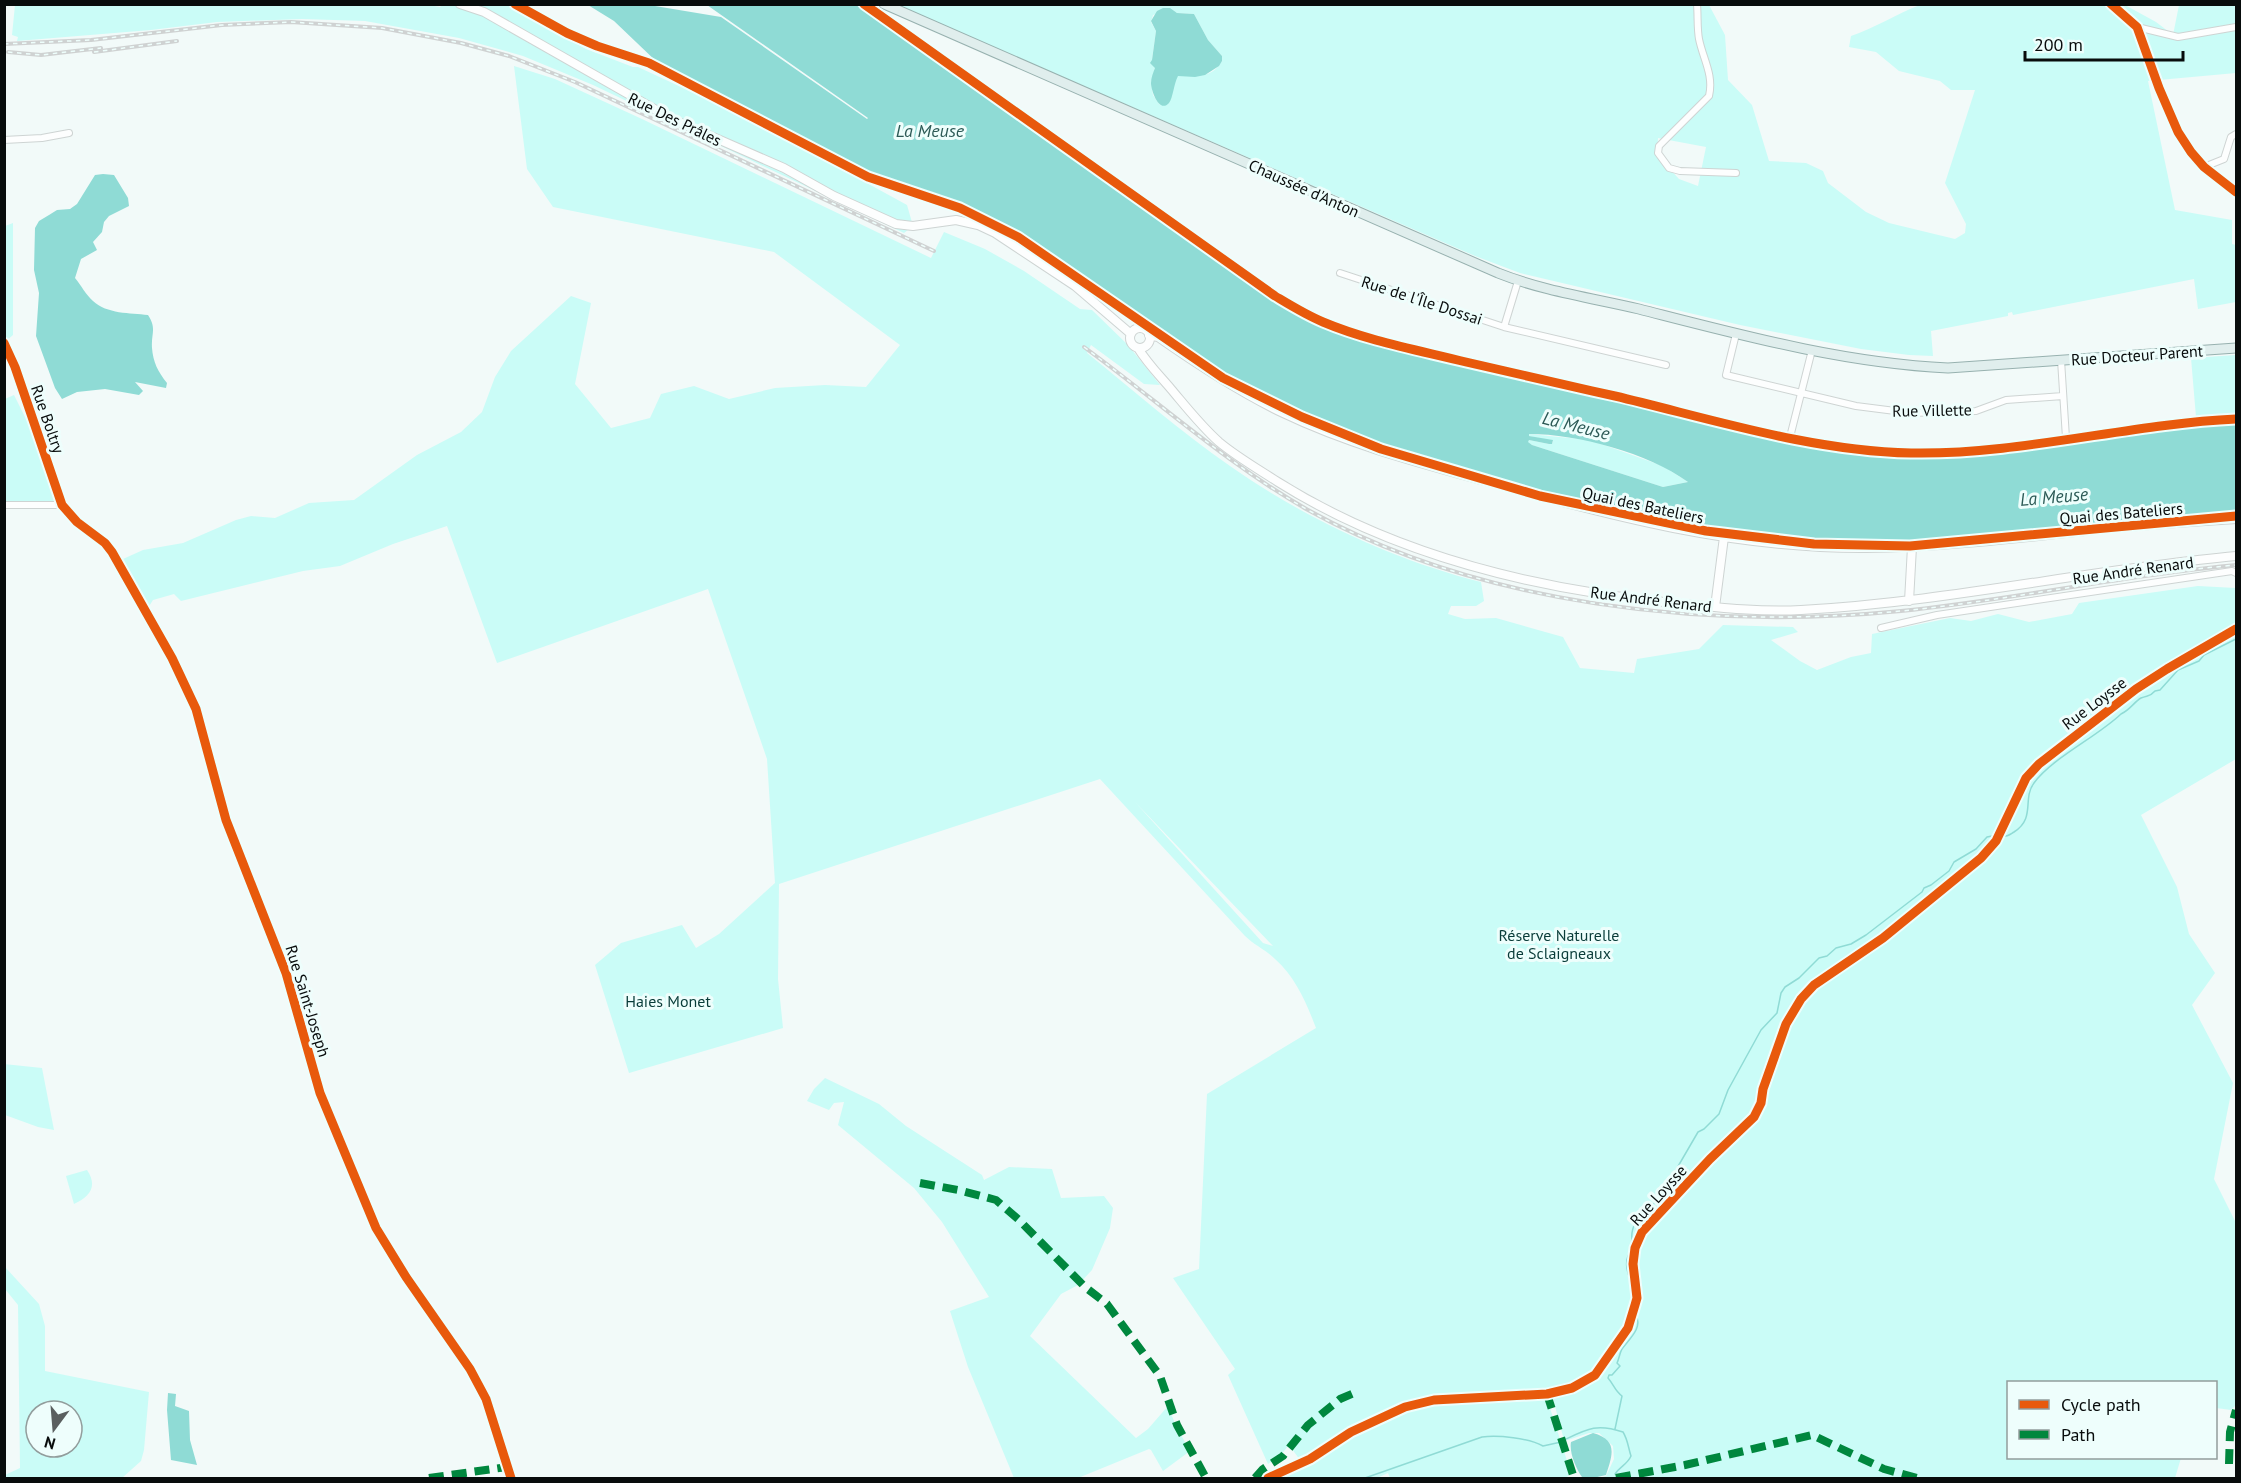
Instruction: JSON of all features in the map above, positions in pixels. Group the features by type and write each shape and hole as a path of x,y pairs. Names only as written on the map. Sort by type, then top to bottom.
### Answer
{"main road":[{"name":"Chaussée d'Anton","path":"884,4 1518,281 1736,334"},
{"path":"1736,334 1812,350"},
{"name":"Rue Docteur Parent","path":"1812,350 1912,366 1948,368 2236,348"}],"street":[{"name":"Rue Des Prâles","path":"460,4 492,17 672,119 784,168 834,196 896,224 913,226 956,220 978,225 995,233 1076,286 1131,334"},
{"path":"1697,4 1699,39 1711,86 1708,96 1659,146 1658,153 1669,168 1680,171 1736,173"},
{"path":"2111,4 2137,27 2178,37 2236,27"},
{"path":"2137,27 2178,132 2204,167 2236,192"},
{"path":"4,140 42,138 69,133"},
{"path":"2204,167 2224,159 2231,137 2236,134"},
{"name":"Rue de l'Île Dossai","path":"1340,273 1504,327 1666,365"},
{"name":"Rue de l'Île Dossai","path":"1504,327 1518,281"},
{"path":"1143,328 1149,335 1147,344 1138,348 1130,340 1134,330 1143,328"},
{"name":"Rue Villette","path":"1736,334 1726,375 1880,411 1911,413 1976,411 2006,400 2063,396"},
{"name":"Quai des Bateliers","path":"1149,335 1158,337 1230,385 1282,413 1380,451 1664,528 1795,545 1863,548 1978,543 2086,531 2236,519"},
{"name":"Rue Boltry","path":"4,343 15,367 62,505"},
{"name":"Rue André Renard","path":"1138,348 1200,424 1221,444 1293,491 1387,538 1423,552 1486,570 1628,599 1714,607 1798,610 1909,602 2115,571 2236,556"},
{"path":"1790,437 1812,350"},
{"path":"2061,360 2066,438"},
{"path":"4,505 62,505"},
{"name":"Rue Saint-Joseph","path":"62,505 77,522 105,543 112,552 184,681 196,709 226,820 286,973 320,1093 340,1143 376,1228 406,1277 470,1369 486,1400 511,1479"},
{"path":"1714,607 1724,537"},
{"path":"1909,602 1912,547"},
{"path":"1881,628 1937,615 2232,571 2236,573"},
{"name":"Rue Loysse","path":"1268,1479 1310,1459 1351,1432 1405,1407 1434,1400 1547,1394 1572,1388 1595,1375 1628,1328 1637,1298 1633,1264 1635,1248 1642,1232 1754,1117 1761,1103 1763,1089 1780,1039 1801,999 1814,985 1910,918 1981,858 2000,835 2026,778 2039,764 2144,684 2236,629"}],"green space":[{"path":"423,4 440,7 460,4 474,9 477,5 507,5 586,49 638,67 709,100 712,95 868,177 865,182 907,205 913,226 904,233 593,85 523,56 459,38 365,21 302,19 217,22 17,41 18,37 12,35 15,5"},
{"path":"897,5 1709,5 1725,35 1728,80 1752,105 1769,161 1806,163 1823,171 1828,183 1866,212 1889,223 1955,239 1965,233 1966,224 1945,183 1975,90 1951,90 1940,81 1899,71 1876,52 1849,47 1851,36 1920,5 2125,5 2156,22 2173,35 2179,5 2236,5 2236,73 2148,81 2175,210 2232,220 2232,244 2236,245 2236,302 2198,309 2194,279 2013,315 2012,312 2008,313 2008,316 1931,331 1933,356 1909,355 1861,349 1740,325 1520,273 1475,256","holes":["1172,10 1177,13 1194,14 1208,40 1222,56 1222,61 1217,68 1207,74 1177,76 1160,105 1153,95 1151,82 1155,68 1152,59 1156,31 1151,22 1153,15","1658,138 1706,147 1698,186 1679,179 1657,155"]},
{"path":"514,66 555,79 642,119 931,258 944,232 985,249 1024,271 1080,309 1092,310 1128,345 1160,385 1144,384 1091,345 1087,353 1211,453 1288,503 1350,535 1415,562 1481,582 1484,601 1476,606 1451,606 1448,614 1465,619 1496,618 1563,637 1580,668 1634,673 1637,659 1699,649 1723,625 1793,627 1798,632 1771,640 1817,670 1851,657 1871,653 1872,634 1950,618 1971,621 1998,614 2029,622 2072,614 2079,603 2198,586 2236,588 2236,759 2141,815 2177,887 2189,934 2215,973 2192,1005 2233,1083 2214,1179 2236,1223 2236,1405 2231,1410 2217,1408 2217,1381 2007,1381 2007,1459 2181,1459 2175,1478 1598,1478 1606,1476 1614,1459 1613,1446 1599,1433 1589,1433 1565,1441 1573,1435 1564,1440 1553,1399 1578,1388 1600,1373 1560,1390 1519,1396 1434,1400 1416,1404 1364,1424 1300,1460 1289,1445 1280,1456 1268,1464 1228,1375 1235,1369 1173,1278 1199,1269 1207,1094 1316,1028 1300,991 1289,974 1271,956 1245,936 1100,779 779,884 778,979 783,1028 629,1073 595,965 621,943 682,925 696,948 719,934 775,883 767,759 708,589 497,663 447,526 393,544 340,566 303,571 181,601 174,594 153,600 146,611 118,563 143,550 183,543 236,520 251,516 275,518 309,503 354,500 417,455 461,432 482,412 495,377 511,351 571,296 591,303 575,384 611,428 650,418 661,394 694,386 729,399 775,388 825,385 866,387 900,345 774,252 553,207 527,169","holes":["1135,802 1273,946 1263,943"]},
{"path":"13,223 13,335 5,342 5,226"},
{"path":"2236,355 2236,416 2196,417 2191,358"},
{"path":"14,395 31,429 57,503 5,503 5,399"},
{"path":"1529,434 1590,440 1663,466 1688,482 1663,487 1532,445 1527,442 1529,440 1549,444 1553,441 1529,436"},
{"path":"4,1064 42,1068 54,1130 38,1127 5,1115"},
{"path":"825,1078 879,1104 906,1126 982,1175 984,1180 1009,1167 1052,1169 1061,1198 1104,1196 1113,1208 1110,1228 1092,1270 1078,1285 1061,1294 1030,1336 1136,1438 1148,1429 1168,1406 1190,1451 1163,1471 1149,1449 1078,1478 1014,1478 968,1367 950,1311 989,1297 942,1222 914,1188 838,1125 844,1102 834,1103 829,1110 807,1101 814,1089"},
{"path":"87,1170 92,1181 91,1190 74,1204 66,1176"},
{"path":"5,1267 39,1304 45,1326 45,1371 149,1392 141,1461 122,1478 5,1478 5,1475 20,1468 18,1305 5,1289"},
{"path":"1539,1396 1549,1405 1570,1470 1566,1478 1390,1478 1388,1473 1377,1478 1276,1478 1359,1429 1393,1415 1454,1402"}],"water":[{"name":"La Meuse","path":"588,5 649,5 721,17 867,119 707,5 856,5 1264,293 1315,322 1392,348 1798,443 1878,454 1966,455 2151,431 2236,423 2236,514 1908,542 1811,540 1706,528 1541,494 1382,447 1304,415 1225,374 1021,235 960,205 866,174 659,64 614,21","holes":["1529,434 1569,437 1633,454 1653,462 1688,482 1663,487 1528,442 1529,440 1552,444 1553,440 1529,436"]},
{"path":"1170,8 1177,13 1194,14 1208,40 1222,56 1219,66 1205,75 1178,76 1170,101 1165,106 1159,103 1152,91 1151,83 1155,68 1150,63 1156,31 1151,21 1157,11"},
{"path":"95,175 114,175 128,198 129,206 109,216 104,222 102,232 93,242 97,250 81,259 75,278 88,296 99,305 119,312 148,315 153,328 154,358 167,383 166,388 135,382 143,391 139,395 105,389 77,392 62,399 55,388 36,336 39,293 34,270 35,228 39,221 57,210 70,209 77,204"},
{"path":"168,1393 176,1394 175,1406 189,1411 190,1440 197,1465 171,1460"},
{"path":"1593,1433 1601,1436 1610,1444 1612,1450 1610,1461 1606,1475 1593,1478 1582,1477 1577,1470 1571,1451 1571,1442"}],"waterway":[{"path":"2002,836 2009,835 2021,827 2027,815 2031,789 2052,765 2111,723 2138,700 2160,690 2178,670 2199,661 2204,655 2236,639"},
{"path":"1633,1245 1632,1235 1638,1219 1662,1195 1666,1187 1670,1186 1673,1175 1698,1132 1719,1114 1728,1090 1761,1030 1777,1013 1781,993 1785,987 1799,978 1819,958 1866,935 1922,892 1924,888 1949,871 1954,862 1976,849 1987,837 1997,835"},
{"path":"1632,1250 1627,1263 1633,1287"},
{"path":"1615,1429 1622,1396 1608,1378 1620,1366 1617,1363 1621,1350 1638,1324 1636,1315"},
{"path":"1562,1441 1578,1433 1598,1428 1623,1432 1631,1456 1615,1474"},
{"path":"1365,1478 1482,1437 1513,1438 1543,1446 1561,1442"}],"railway":[{"path":"4,44 91,40 222,25 291,22 382,28 461,43 509,56 575,82 934,251"},
{"path":"94,52 177,41"},
{"path":"8,52 41,55 101,48"},
{"path":"1084,347 1221,453 1308,510 1375,543 1446,569 1521,589 1597,604 1674,613 1751,617 1827,616 1901,611 1985,601 2152,575 2236,565"}],"marked path":[{"path":"920,1183 996,1200 1085,1287 1107,1304 1160,1376 1177,1425 1206,1478"},
{"path":"1255,1478 1263,1469 1283,1456 1308,1425 1340,1399 1354,1393"},
{"path":"1547,1394 1574,1478"},
{"path":"2229,1464 2230,1432 2236,1410"},
{"path":"1616,1478 1685,1465 1812,1435 1884,1469 1917,1478"},
{"path":"429,1478 507,1467"}],"cycle path":[{"path":"515,4 567,33 597,46 649,63 868,177 960,208 1018,237 1223,378 1302,417 1381,449 1540,496 1706,531 1814,544 1910,546 2236,516"},
{"path":"864,4 1275,296 1317,319 1358,335 1762,432 1874,451 1911,453 1993,449 2195,422 2236,419"},
{"path":"2111,4 2137,27 2178,132 2191,152 2204,167 2236,192"},
{"path":"4,343 15,367 62,505 77,522 105,543 112,552 172,658 196,709 226,820 286,973 320,1093 376,1228 406,1277 470,1369 486,1399 511,1478"},
{"path":"1268,1478 1310,1459 1351,1432 1405,1407 1434,1400 1547,1394 1572,1388 1595,1375 1628,1328 1637,1298 1633,1264 1635,1248 1642,1232 1710,1159 1754,1117 1761,1103 1763,1089 1786,1024 1801,999 1814,985 1883,938 1981,858 1996,841 2026,778 2039,764 2136,689 2236,629"}],"park label":[{"name":"Réserve Naturelle de Sclaigneaux","path":"1559,944"},
{"name":"Haies Monet","path":"668,1001"}]}
